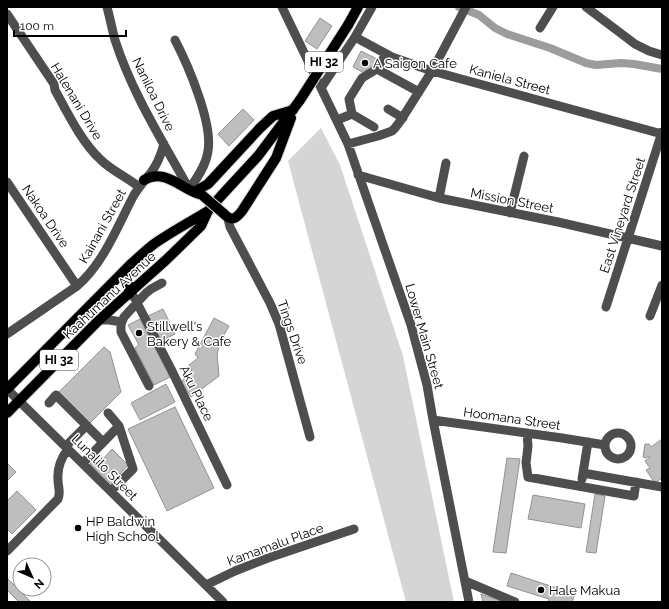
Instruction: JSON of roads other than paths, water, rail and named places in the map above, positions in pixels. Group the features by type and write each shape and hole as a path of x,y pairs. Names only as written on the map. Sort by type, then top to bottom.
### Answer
{"main road":[{"name":"Kaahumanu Avenue","path":"7,413 99,320 166,260 201,226 208,211 258,156 293,110 358,7"},
{"path":"141,184 152,177 158,176 170,180 195,192 226,216 234,218 239,215 276,158 288,129 293,110"},
{"path":"195,192 208,184 273,116 293,110"},
{"name":"Kaahumanu Avenue","path":"7,389 130,265 154,245 177,229 208,211"},
{"path":"104,291 113,288 129,294 129,285 126,280 126,276 130,265"}],"street":[{"name":"Naniloa Drive","path":"107,7 115,39 131,82 164,144 195,192"},
{"name":"Lower Main Street","path":"282,7 348,144 411,325 427,386 469,602"},
{"path":"321,88 355,37 372,7"},
{"path":"540,28 553,7"},
{"path":"586,7 635,44 662,55"},
{"path":"348,144 392,131 395,128 403,118 432,71 465,9"},
{"name":"Halenani Drive","path":"7,14 54,84 55,90 77,130 94,153 114,171 141,184"},
{"name":"Kaniela Street","path":"355,37 392,57 432,71 662,133"},
{"path":"175,40 196,88 207,124 209,138 208,152 204,166 195,181 195,192"},
{"path":"374,127 352,114 349,99 362,78 377,69 386,54"},
{"path":"377,69 419,92"},
{"path":"388,109 403,118"},
{"path":"336,120 352,114"},
{"name":"East Vineyard Street","path":"606,307 662,133"},
{"name":"Kainani Street","path":"7,334 77,286 88,276 102,257 141,184 152,171 164,144"},
{"path":"510,213 524,156"},
{"path":"439,198 446,163"},
{"name":"Mission Street","path":"358,175 439,198 558,222 662,246"},
{"name":"Nakoa Drive","path":"7,182 77,286"},
{"name":"Tings Drive","path":"226,216 228,223 270,303 279,324 310,437"},
{"path":"149,386 121,332 122,322 124,317 151,289 162,283"},
{"path":"650,316 662,285"},
{"name":"Aku Place","path":"129,294 137,303 171,369 227,485"},
{"path":"99,320 122,322"},
{"path":"7,389 19,401"},
{"path":"49,403 56,396 68,413 86,426 103,442"},
{"name":"Lunalilo Street","path":"19,401 223,602"},
{"path":"108,413 119,426 133,469 111,491"},
{"name":"Hoomana Street","path":"433,420 605,445"},
{"path":"7,551 58,499 60,493 58,470 63,456 67,448 86,426"},
{"path":"82,463 119,426"},
{"path":"527,433 528,446 526,463 528,477 634,496 636,482"},
{"path":"582,486 588,442"},
{"path":"583,473 662,487"},
{"name":"Kamamalu Place","path":"206,585 268,558 354,529"},
{"path":"465,581 515,602"}],"waterway":[{"path":"459,7 479,15 495,28 507,34 550,48 586,63 596,65 621,63 634,64 662,69"}],"place":[{"name":"A Saigon Cafe","path":"365,63"},
{"name":"Stillwell's Bakery & Cafe","path":"139,333"},
{"name":"HP Baldwin High School","path":"78,528"},
{"name":"Hale Makua","path":"541,590"}]}
